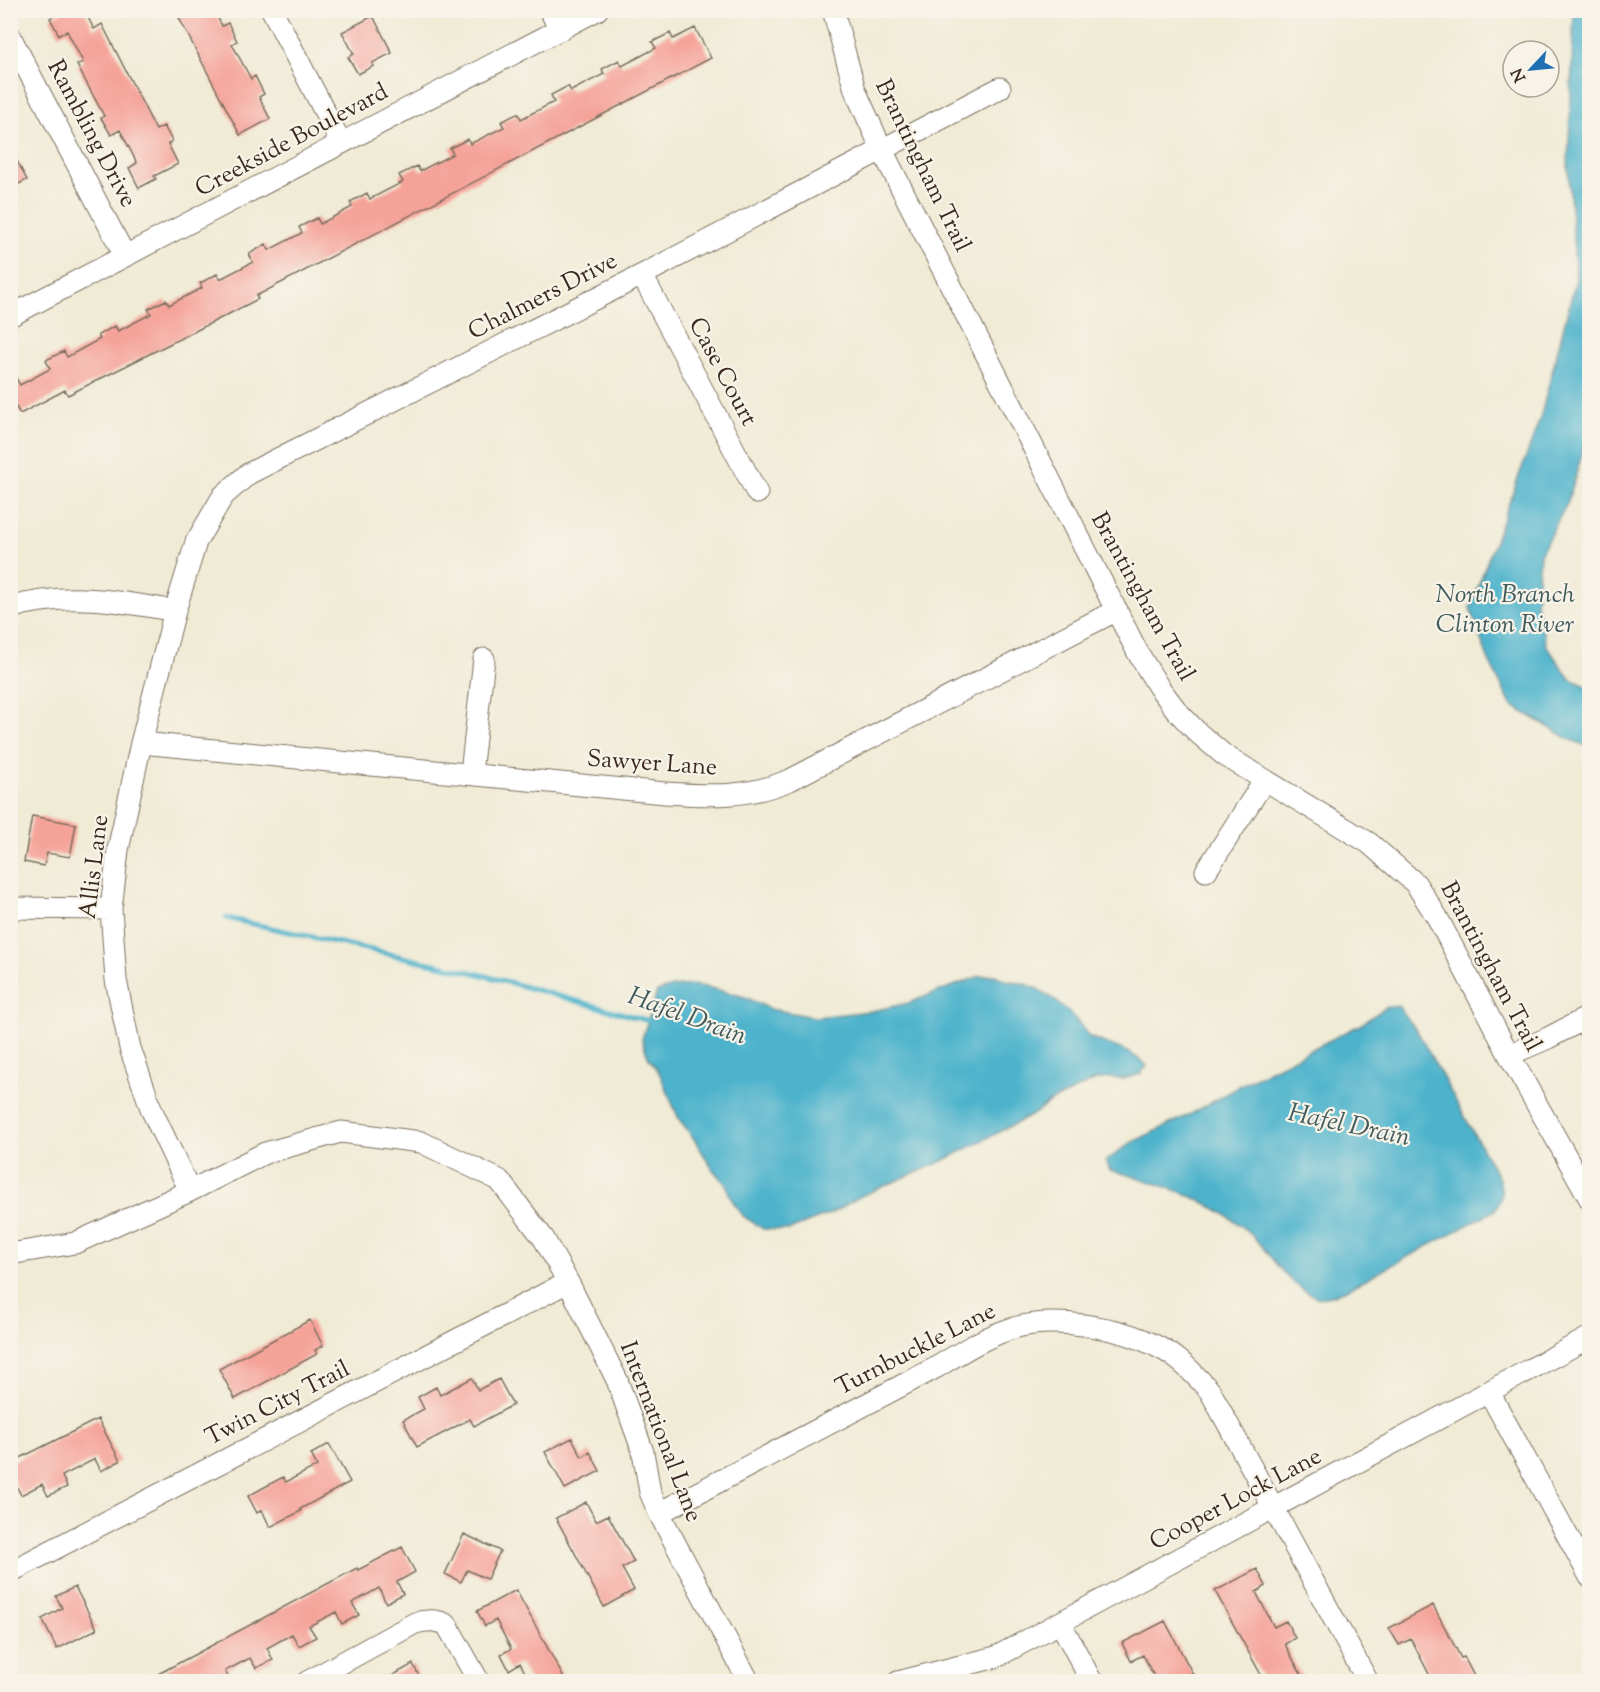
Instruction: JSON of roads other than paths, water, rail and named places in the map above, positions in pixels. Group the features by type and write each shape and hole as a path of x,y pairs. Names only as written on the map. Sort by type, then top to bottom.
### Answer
{"street":[{"path":"272,10 342,143"},
{"path":"550,10 560,30"},
{"name":"Creekside Boulevard","path":"10,316 597,10"},
{"name":"Brantingham Trail","path":"833,10 855,90 882,150 1143,661 1158,686 1197,732 1224,755 1368,843 1416,884 1437,917 1509,1055 1590,1199"},
{"name":"Rambling Drive","path":"10,36 125,256"},
{"name":"Chalmers Drive","path":"175,611 196,542 223,496 248,474 642,275 1000,87"},
{"name":"Case Court","path":"642,275 757,493"},
{"path":"10,608 44,600 66,598 116,601 175,611"},
{"name":"Sawyer Lane","path":"141,743 665,793 709,796 741,794 768,789 801,774 1117,610"},
{"name":"Allis Lane","path":"175,611 141,743 118,850 111,909 116,980 130,1048 152,1111 190,1191"},
{"path":"471,773 484,659"},
{"path":"1206,871 1264,781"},
{"path":"10,908 111,909"},
{"path":"1509,1055 1590,1016"},
{"name":"International Lane","path":"10,1254 75,1243 190,1191 265,1153 341,1132 421,1142 500,1180 544,1239 602,1347 629,1408 643,1452 650,1492 659,1513 749,1682"},
{"name":"Twin City Trail","path":"10,1572 568,1282"},
{"name":"Turnbuckle Lane","path":"659,1513 981,1341 1012,1329 1046,1323 1091,1327 1126,1334 1159,1347 1182,1362 1210,1391 1368,1682"},
{"name":"Cooper Lock Lane","path":"898,1682 996,1657 1590,1337"},
{"path":"1489,1392 1590,1577"},
{"path":"307,1682 423,1620 447,1625 479,1682"},
{"path":"1061,1624 1092,1682"}],"water":[{"name":"North Branch Clinton River","path":"1574,11 1590,11 1589,430 1568,502 1540,554 1536,603 1546,645 1570,679 1589,687 1589,747 1569,739 1511,705 1488,659 1470,608 1540,419 1576,279 1568,165"},
{"path":"995,975 1040,991 1060,1004 1089,1037 1127,1052 1147,1066 1140,1074 1123,1079 1096,1080 1050,1102 1034,1114 943,1161 861,1196 832,1213 789,1230 763,1229 743,1216 730,1197 727,1186 714,1171 679,1119 659,1072 648,1057 642,1039 657,992 672,987 691,985 707,987 745,997 770,1009 815,1017 872,1011 908,1003 980,976"},
{"path":"1398,1006 1417,1031 1498,1177 1501,1194 1494,1211 1351,1287 1321,1298 1296,1285 1247,1231 1216,1209 1164,1186 1110,1170 1106,1161 1131,1143 1360,1025 1386,1007"}],"waterway":[{"name":"Hafel Drain","path":"226,918 475,973 653,1022"}]}
